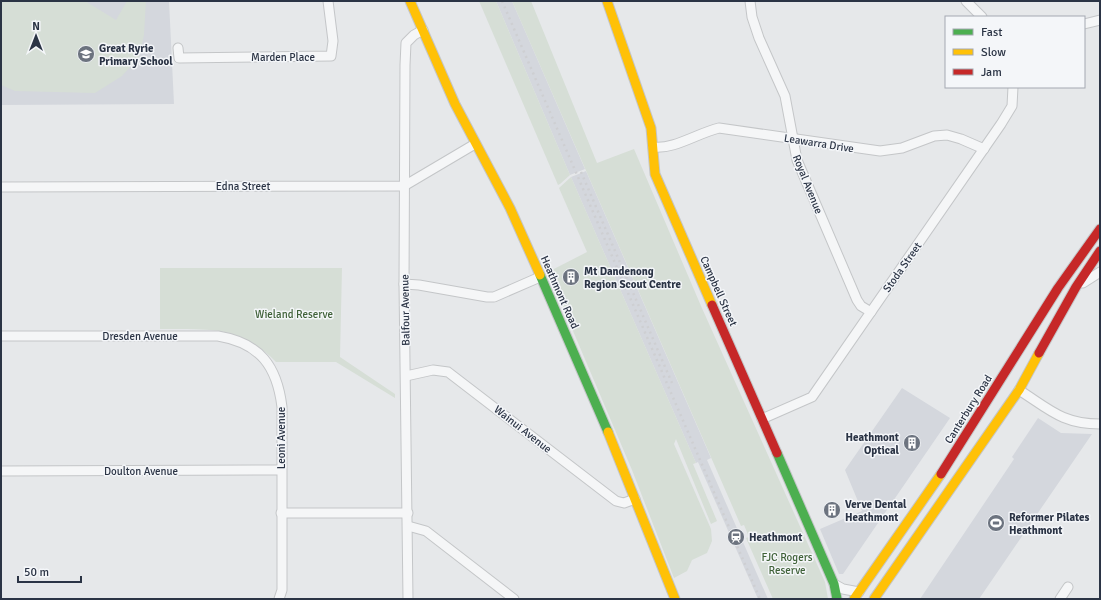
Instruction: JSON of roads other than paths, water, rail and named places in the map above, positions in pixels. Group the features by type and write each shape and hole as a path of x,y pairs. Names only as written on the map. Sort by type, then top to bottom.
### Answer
{"street":[{"name":"Marden Place","path":"178,57 331,56 333,41 328,1"},
{"name":"Heathmont Road","path":"410,1 475,144 505,199 635,499 647,533 675,599"},
{"name":"Campbell Street","path":"607,1 651,128 653,147 651,159 655,174 834,584 838,599"},
{"name":"Royal Avenue","path":"750,1 752,17 759,38 785,96 797,160 857,300 861,306 871,312"},
{"path":"966,1 981,16"},
{"path":"1085,24 1100,20"},
{"name":"Balfour Avenue","path":"408,599 404,284 406,43 414,35 423,30"},
{"name":"Stoda Street","path":"762,418 812,396 984,149 1012,106 1013,88"},
{"name":"Leawarra Drive","path":"653,147 667,147 704,131 718,128 880,151 902,148 934,136 947,135 961,139 984,149"},
{"path":"404,186 475,144"},
{"name":"Edna Street","path":"1,187 404,186"},
{"name":"Canterbury Road","path":"856,595 957,450 1010,385 1058,288 1100,228"},
{"name":"Canterbury Road","path":"874,599 931,517 1010,385 1100,251"},
{"path":"1076,287 1100,272"},
{"path":"404,284 494,297 540,278"},
{"name":"Dresden Avenue","path":"1,336 218,336 240,341 253,348 269,365"},
{"name":"Leoni Avenue","path":"269,365 277,380 282,407 282,590 279,599"},
{"name":"Wainui Avenue","path":"406,376 433,370 448,372 616,501 624,503 635,499"},
{"path":"1010,385 1070,421 1100,424"},
{"name":"Doulton Avenue","path":"1,471 281,470"},
{"path":"917,507 931,517"},
{"path":"281,513 408,513"},
{"path":"408,526 426,531 514,599"},
{"path":"834,584 856,595"},
{"path":"1060,599 1068,587"}],"railway":[{"path":"502,1 760,599"},
{"path":"581,172 672,383"}],"place":[{"name":"Great Ryrie Primary School","path":"86,54"},
{"name":"Mt Dandenong Region Scout Centre","path":"571,277"},
{"name":"Heathmont Optical","path":"912,443"},
{"name":"Verve Dental Heathmont","path":"832,510"},
{"name":"Reformer Pilates Heathmont","path":"996,523"},
{"name":"Heathmont","path":"736,537"}],"park label":[{"name":"Wieland Reserve","path":"294,314"},
{"name":"FJC Rogers Reserve","path":"787,563"}]}
